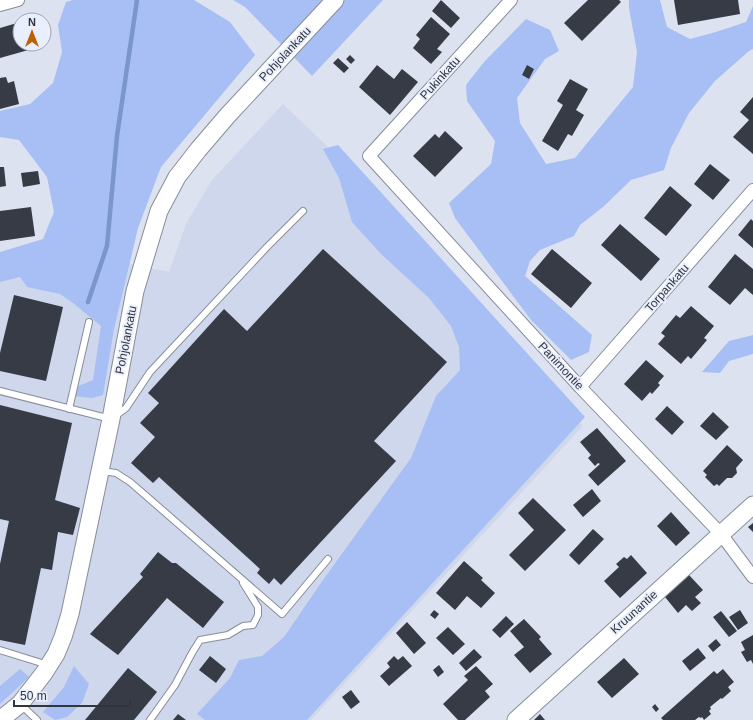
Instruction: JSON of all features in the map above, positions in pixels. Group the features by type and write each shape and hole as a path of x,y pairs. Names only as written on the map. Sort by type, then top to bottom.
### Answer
{"main road":[{"name":"Pohjolankatu","path":"0,720 20,704 44,673 63,637 70,614 111,419 135,291 159,211 177,177 198,150 228,115 335,0"},
{"name":"Kruunantie","path":"516,720 753,505"}],"street":[{"path":"0,5 18,0"},
{"name":"Pukinkatu","path":"369,156 512,0"},
{"name":"Panimontie","path":"369,156 580,387 721,534 753,577"},
{"name":"Torpankatu","path":"580,387 753,190"}],"lane":[{"path":"0,391 111,419 126,408 150,372 267,247 303,211"},
{"path":"69,409 89,322"},
{"path":"100,471 116,473 130,482 282,614 328,559"},
{"path":"150,720 175,685 200,640 228,635 243,626 253,625 258,615 258,607 239,577"},
{"path":"0,650 49,665"},
{"path":"20,704 37,720"}],"shaded area":[{"path":"73,0 194,0 230,22 255,55 161,167 138,228 114,329 103,395 92,398 74,396 76,387 93,380 101,326 60,294 27,287 20,277 0,282 0,252 43,239 54,212 47,177 19,140 0,137 0,111 30,104 53,83 62,52 58,25 66,2"},
{"path":"233,0 383,0 312,76 245,7"},
{"path":"629,0 660,0 667,27 690,39 746,22 753,6 753,49 715,81 689,113 671,148 664,170 631,180 603,207 580,225 574,236 540,250 530,261 525,276 592,335 589,352 571,360 531,320 455,218 449,203 491,164 495,141 467,101 466,85 484,62 526,19 550,30 559,51 545,59 517,98 520,123 546,164 575,158 633,87 637,52 629,8"},
{"path":"283,104 353,171 583,426 311,720 0,720 0,274 69,251 169,272 186,224 212,180"},
{"path":"338,145 585,417 307,720 205,720 197,714 230,678 239,660 262,656 284,637 411,458 436,396 460,370 459,347 451,326 429,298 381,254 352,222 339,178 323,149"},
{"path":"753,335 753,354 729,361 720,373 702,372 729,341"},
{"path":"74,666 89,684 82,703 67,717 55,720 43,712 64,687"},
{"path":"20,669 29,677 0,704 0,686"}],"building":[{"path":"441,0 460,18 451,28 432,11"},
{"path":"588,0 619,0 621,2 582,41 564,23"},
{"path":"674,0 738,0 740,14 678,25"},
{"path":"431,17 450,34 437,49 442,52 431,64 413,48 420,39 416,35"},
{"path":"12,24 12,52 21,52 0,58 0,28"},
{"path":"350,55 355,60 351,64 346,59"},
{"path":"338,58 349,68 344,73 333,63"},
{"path":"377,65 394,79 402,69 418,82 390,115 359,87"},
{"path":"527,65 534,69 529,79 522,75"},
{"path":"6,77 8,83 14,81 19,104 0,109 0,78"},
{"path":"570,79 588,89 576,110 584,115 572,136 568,134 558,151 542,141 563,105 557,101"},
{"path":"753,97 753,154 733,137 749,120 740,112"},
{"path":"445,131 463,148 435,177 413,156 435,134 439,138"},
{"path":"710,164 730,180 713,200 694,184"},
{"path":"0,167 4,167 6,186 0,187"},
{"path":"38,171 40,184 23,187 21,173"},
{"path":"670,186 692,205 666,236 644,218"},
{"path":"31,207 35,236 0,241 0,211"},
{"path":"751,219 753,221 753,248 738,235"},
{"path":"620,224 660,259 641,281 601,245"},
{"path":"323,249 447,362 374,441 396,461 281,585 274,578 269,584 257,573 260,569 159,477 153,483 131,463 155,437 140,423 159,403 148,393 224,309 247,331"},
{"path":"552,249 592,283 571,308 531,274"},
{"path":"735,254 753,269 753,295 745,288 730,305 708,287"},
{"path":"14,295 63,307 46,381 0,371 0,353"},
{"path":"691,306 714,326 704,338 707,340 691,359 688,356 681,364 658,344 665,336 661,333 676,315 680,318"},
{"path":"646,360 664,376 658,383 660,385 652,394 650,392 642,401 624,384"},
{"path":"0,405 72,423 55,500 80,508 73,535 58,532 52,570 41,568 25,645 0,640 0,564 9,521 0,519"},
{"path":"667,406 684,422 672,435 655,419"},
{"path":"713,412 729,427 716,440 700,426"},
{"path":"597,428 626,461 598,486 588,475 600,464 598,463 595,466 588,458 591,455 580,442"},
{"path":"727,445 743,460 736,468 737,473 732,478 727,478 719,486 717,484 714,486 705,477 707,475 703,471"},
{"path":"592,489 601,501 583,517 573,505"},
{"path":"533,498 566,530 525,571 509,555 534,530 518,513"},
{"path":"671,512 690,533 676,546 657,526"},
{"path":"753,523 753,532 748,527"},
{"path":"593,529 604,539 579,565 569,555"},
{"path":"158,552 172,563 176,563 224,602 203,628 167,598 118,655 90,634 143,577 140,574"},
{"path":"631,555 647,573 620,598 604,581 619,567 616,564 624,557 627,559"},
{"path":"464,561 483,578 481,580 495,593 481,608 467,596 455,610 436,593"},
{"path":"689,575 703,590 695,597 701,603 692,611 686,605 678,613 665,597"},
{"path":"434,610 439,614 435,619 430,615"},
{"path":"740,610 748,623 738,630 729,617"},
{"path":"721,611 737,631 729,637 713,617"},
{"path":"506,616 514,624 500,638 492,630"},
{"path":"524,619 541,637 539,639 552,654 530,673 514,655 524,647 510,631"},
{"path":"407,622 426,643 414,654 396,633"},
{"path":"448,627 465,644 453,655 436,638"},
{"path":"753,635 753,664 751,660 747,662 741,652 745,650 741,642"},
{"path":"716,639 721,645 713,652 708,646"},
{"path":"698,648 706,658 690,671 682,661"},
{"path":"474,649 482,657 466,671 459,663"},
{"path":"210,656 226,669 216,683 199,670"},
{"path":"394,656 398,660 403,656 412,666 389,686 380,676 390,667 387,663"},
{"path":"624,658 639,674 612,698 597,682"},
{"path":"439,665 444,672 438,677 433,670"},
{"path":"476,666 493,684 485,691 490,697 465,720 458,720 443,704 468,680 464,676"},
{"path":"128,668 157,692 134,720 85,720"},
{"path":"723,669 734,682 728,687 731,691 710,707 711,709 709,711 711,714 704,720 702,717 695,720 663,720 661,718 714,671 717,674"},
{"path":"351,690 360,702 351,709 342,697"},
{"path":"655,704 659,709 656,712 652,707"},
{"path":"178,714 186,720 173,720"},
{"path":"540,714 545,720 534,720"}],"waterway":[{"path":"88,302 107,246 117,136 137,0"}]}
